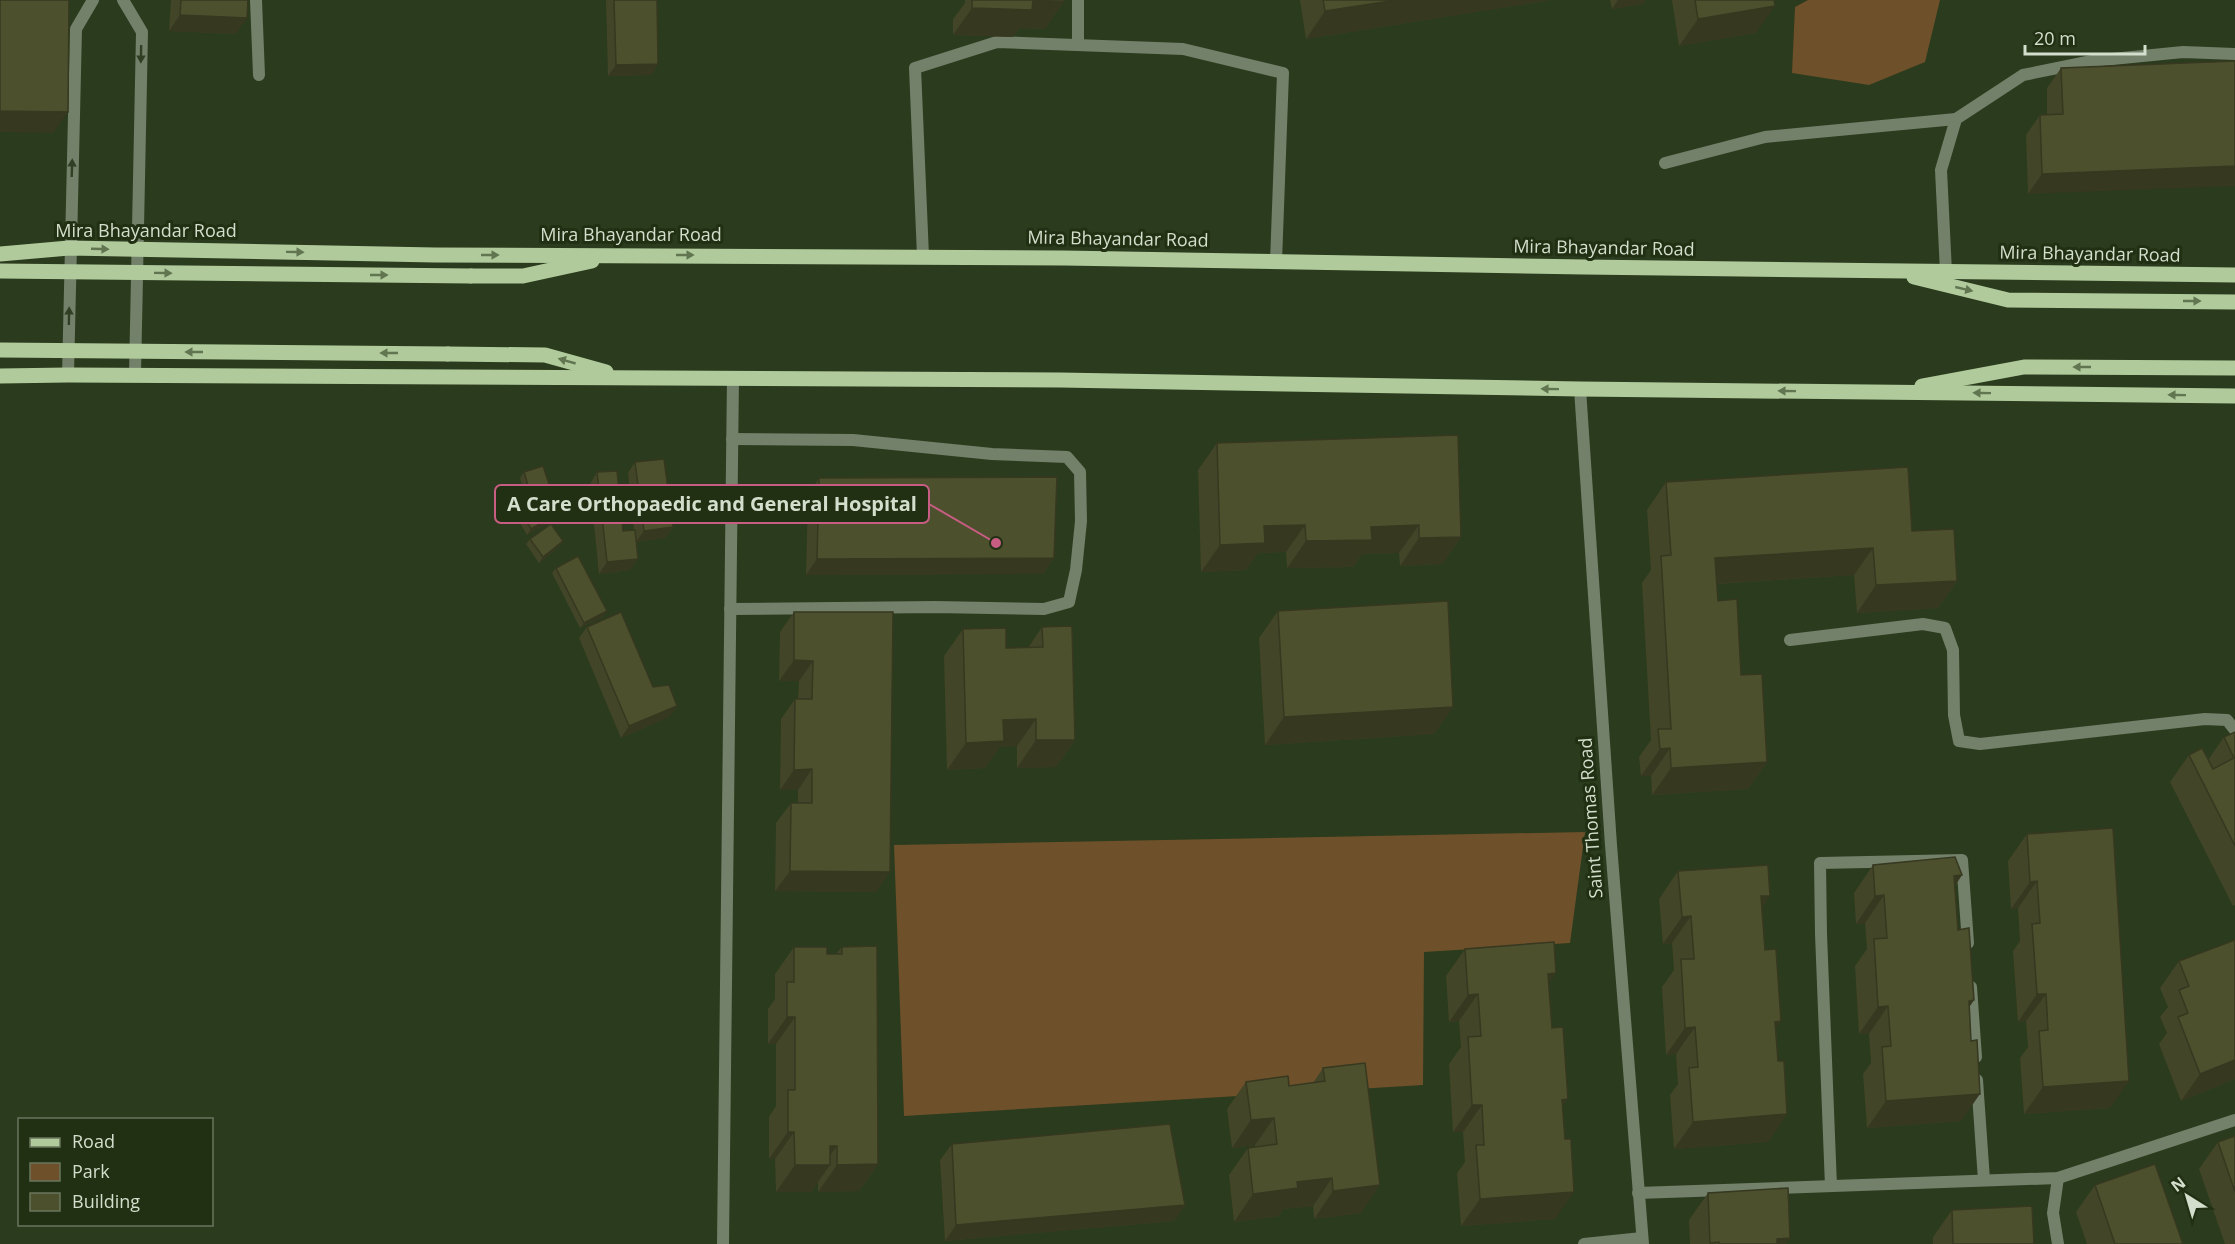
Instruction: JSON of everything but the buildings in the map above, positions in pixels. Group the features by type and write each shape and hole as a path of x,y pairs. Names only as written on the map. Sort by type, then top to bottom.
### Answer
{"main road":[{"name":"Mira Bhayandar Road","path":"0,254 69,248 435,255 924,256 2235,275"},
{"path":"0,272 523,276 620,255"},
{"path":"1887,271 2008,300 2235,302"},
{"path":"0,350 545,355 623,377"},
{"path":"1888,393 2024,367 2235,368"},
{"path":"0,376 733,377 2235,396"}],"street":[{"path":"68,375 69,248 76,29 93,0"},
{"path":"123,0 141,32 135,375"},
{"path":"256,0 259,75"},
{"path":"1078,0 1078,45"},
{"path":"924,256 915,68 997,42 1183,49 1283,73 1276,262"},
{"path":"1665,163 1765,137 1956,119 2023,75 2103,59 2183,52 2235,54"},
{"path":"1946,272 1941,170 1956,119"},
{"path":"723,1244 733,377"},
{"name":"Saint Thomas Road","path":"1580,389 1611,845 1643,1241"},
{"path":"730,609 935,607 1044,609 1069,602 1076,570 1080,521 1080,472 1067,457 992,454 853,440 732,439"},
{"path":"1790,640 1923,624 1945,628 1953,650 1954,715 1959,741 1980,744 2205,719 2227,720 2235,730"},
{"path":"1831,1186 1820,863 1962,860 1969,956"},
{"path":"1970,979 1984,1180"},
{"path":"1638,1193 2058,1178 2235,1120"},
{"path":"2058,1178 2053,1213 2058,1244"},
{"path":"1584,1244 1643,1241"}],"green space":[{"path":"1808,0 1940,0 1925,62 1869,85 1792,73 1795,7"},
{"path":"1585,832 1570,943 1424,952 1423,1085 904,1116 894,845"}],"place":[{"name":"A Care Orthopaedic and General Hospital","path":"996,543"}]}
